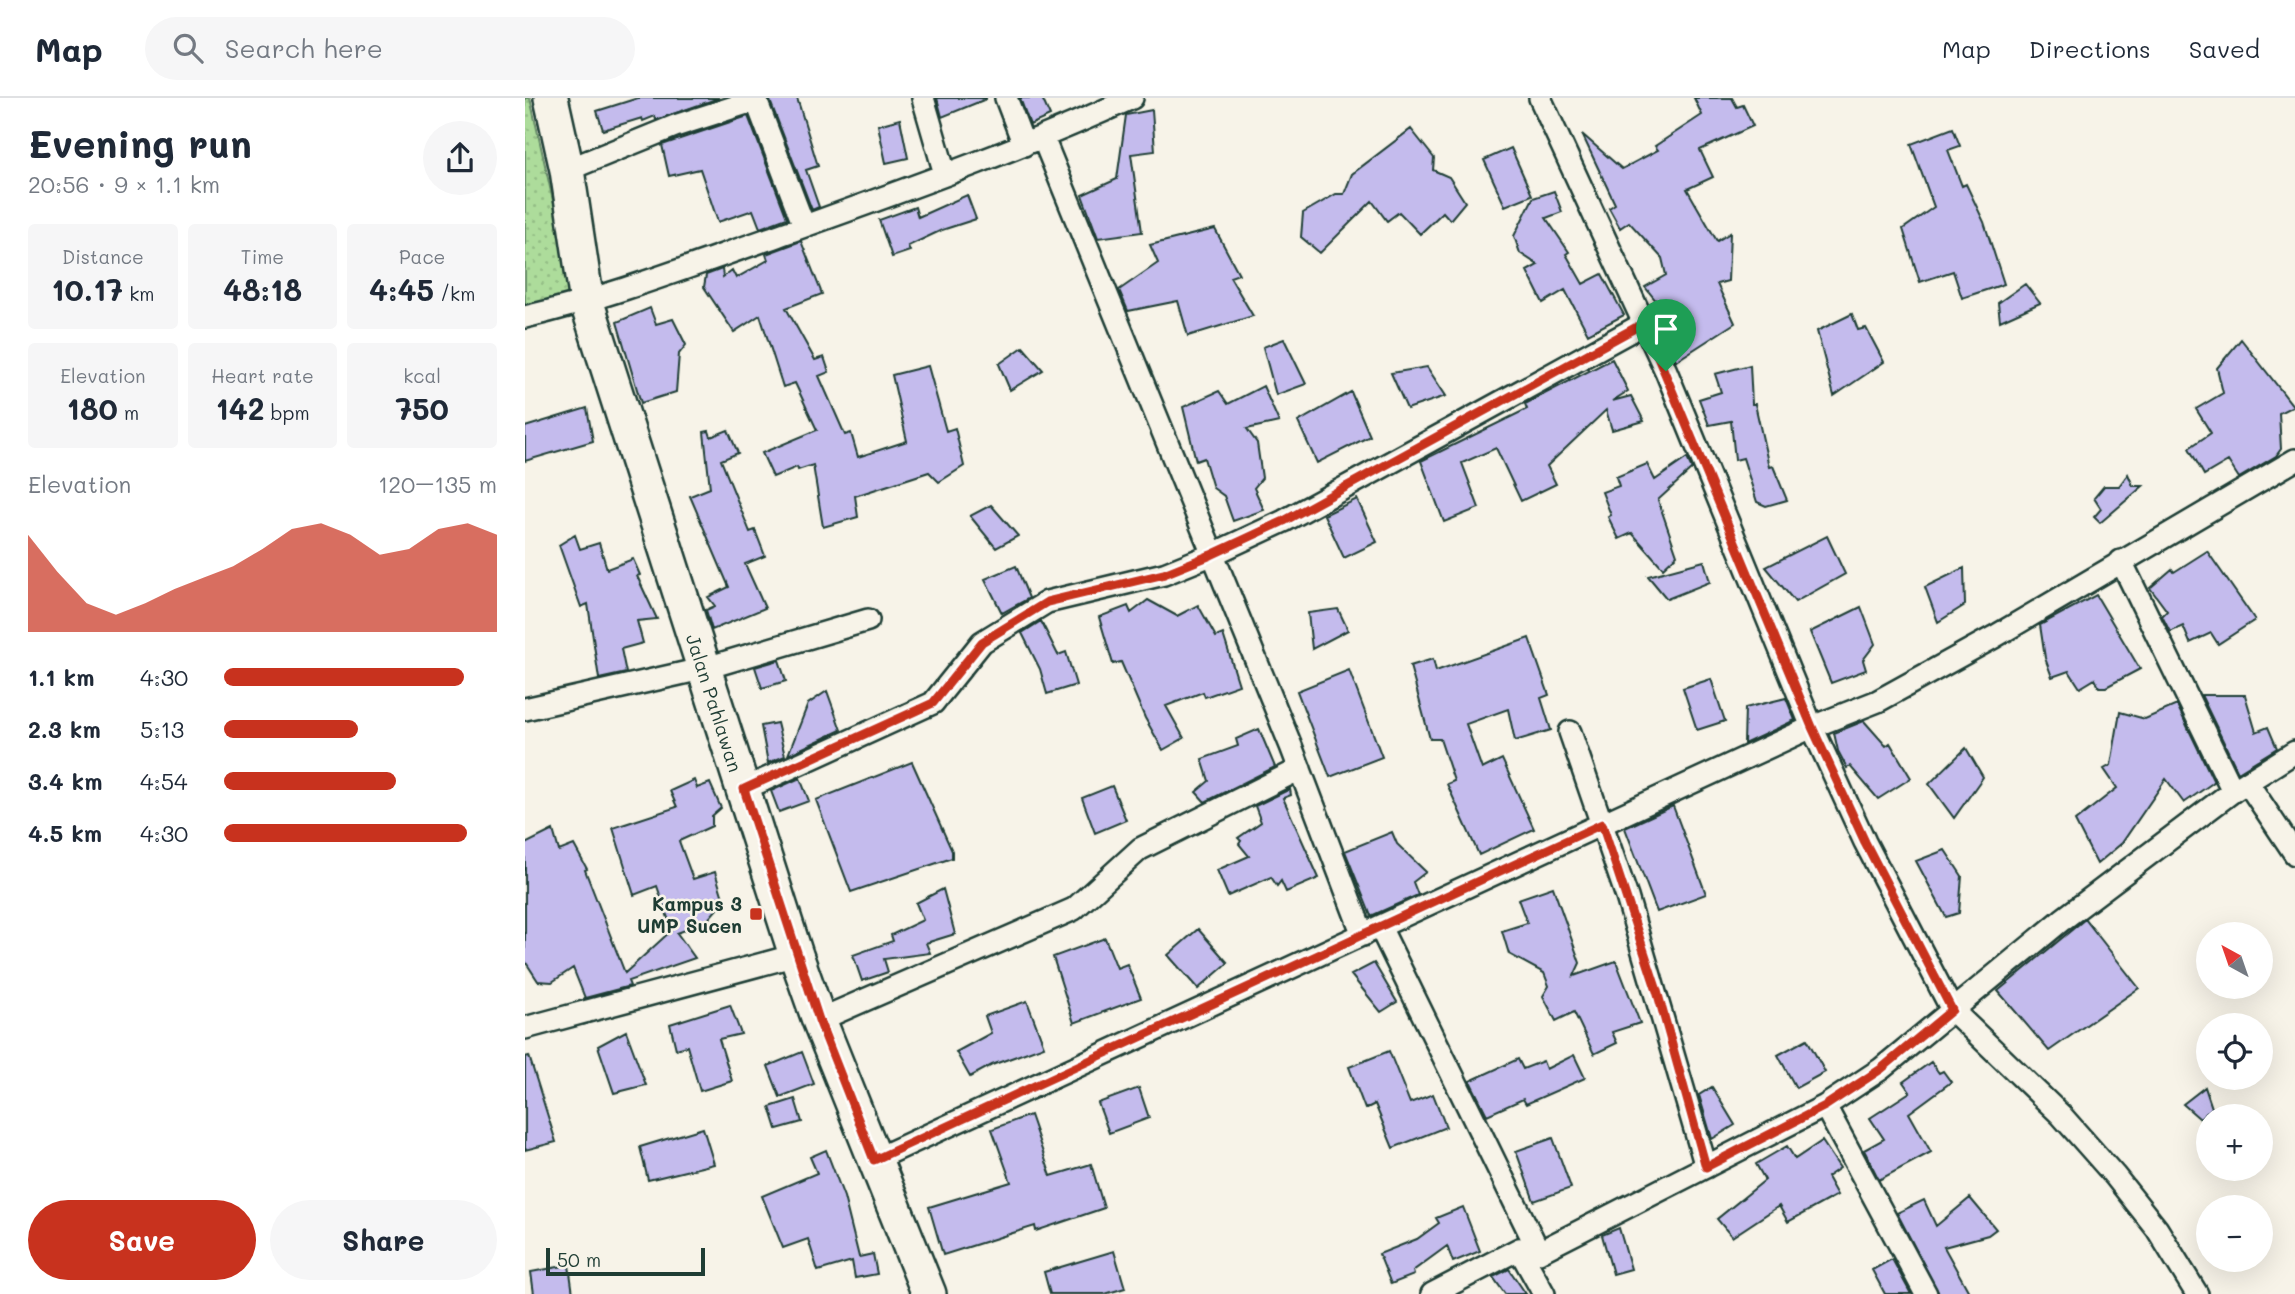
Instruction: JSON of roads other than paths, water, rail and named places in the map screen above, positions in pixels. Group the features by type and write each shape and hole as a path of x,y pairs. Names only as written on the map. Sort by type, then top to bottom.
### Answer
{"main road":[{"name":"Jalan Pahlawan","path":"551,98 567,170 587,303 796,955 819,1020 929,1294"}],"street":[{"path":"923,98 945,174"},
{"path":"1006,98 1034,141 1371,931 1529,1251 1544,1294"},
{"path":"525,317 587,303 804,226 1034,141 1100,105 1132,98"},
{"path":"1539,98 1644,323 1812,727 1865,842 1952,1010 2061,1115 2115,1176 2157,1229 2197,1294"},
{"path":"567,170 675,126 756,100 804,226"},
{"path":"744,789 933,703 982,642 1047,602 1164,574 1284,521 1644,323"},
{"path":"874,1160 1812,727 1878,701 2295,460"},
{"path":"2121,561 2240,787 2295,854"},
{"path":"525,709 706,668 868,620"},
{"path":"1570,732 1657,991 1706,1167"},
{"path":"1431,1294 1706,1167 1825,1106 1881,1069 2062,920 2240,787 2295,752"},
{"path":"819,1020 1074,909 1140,849 1300,769"},
{"path":"525,1028 796,955"},
{"path":"1825,1106 1926,1294"}],"place":[{"name":"Kampus 3 UMP Sucen","path":"756,914"}]}
